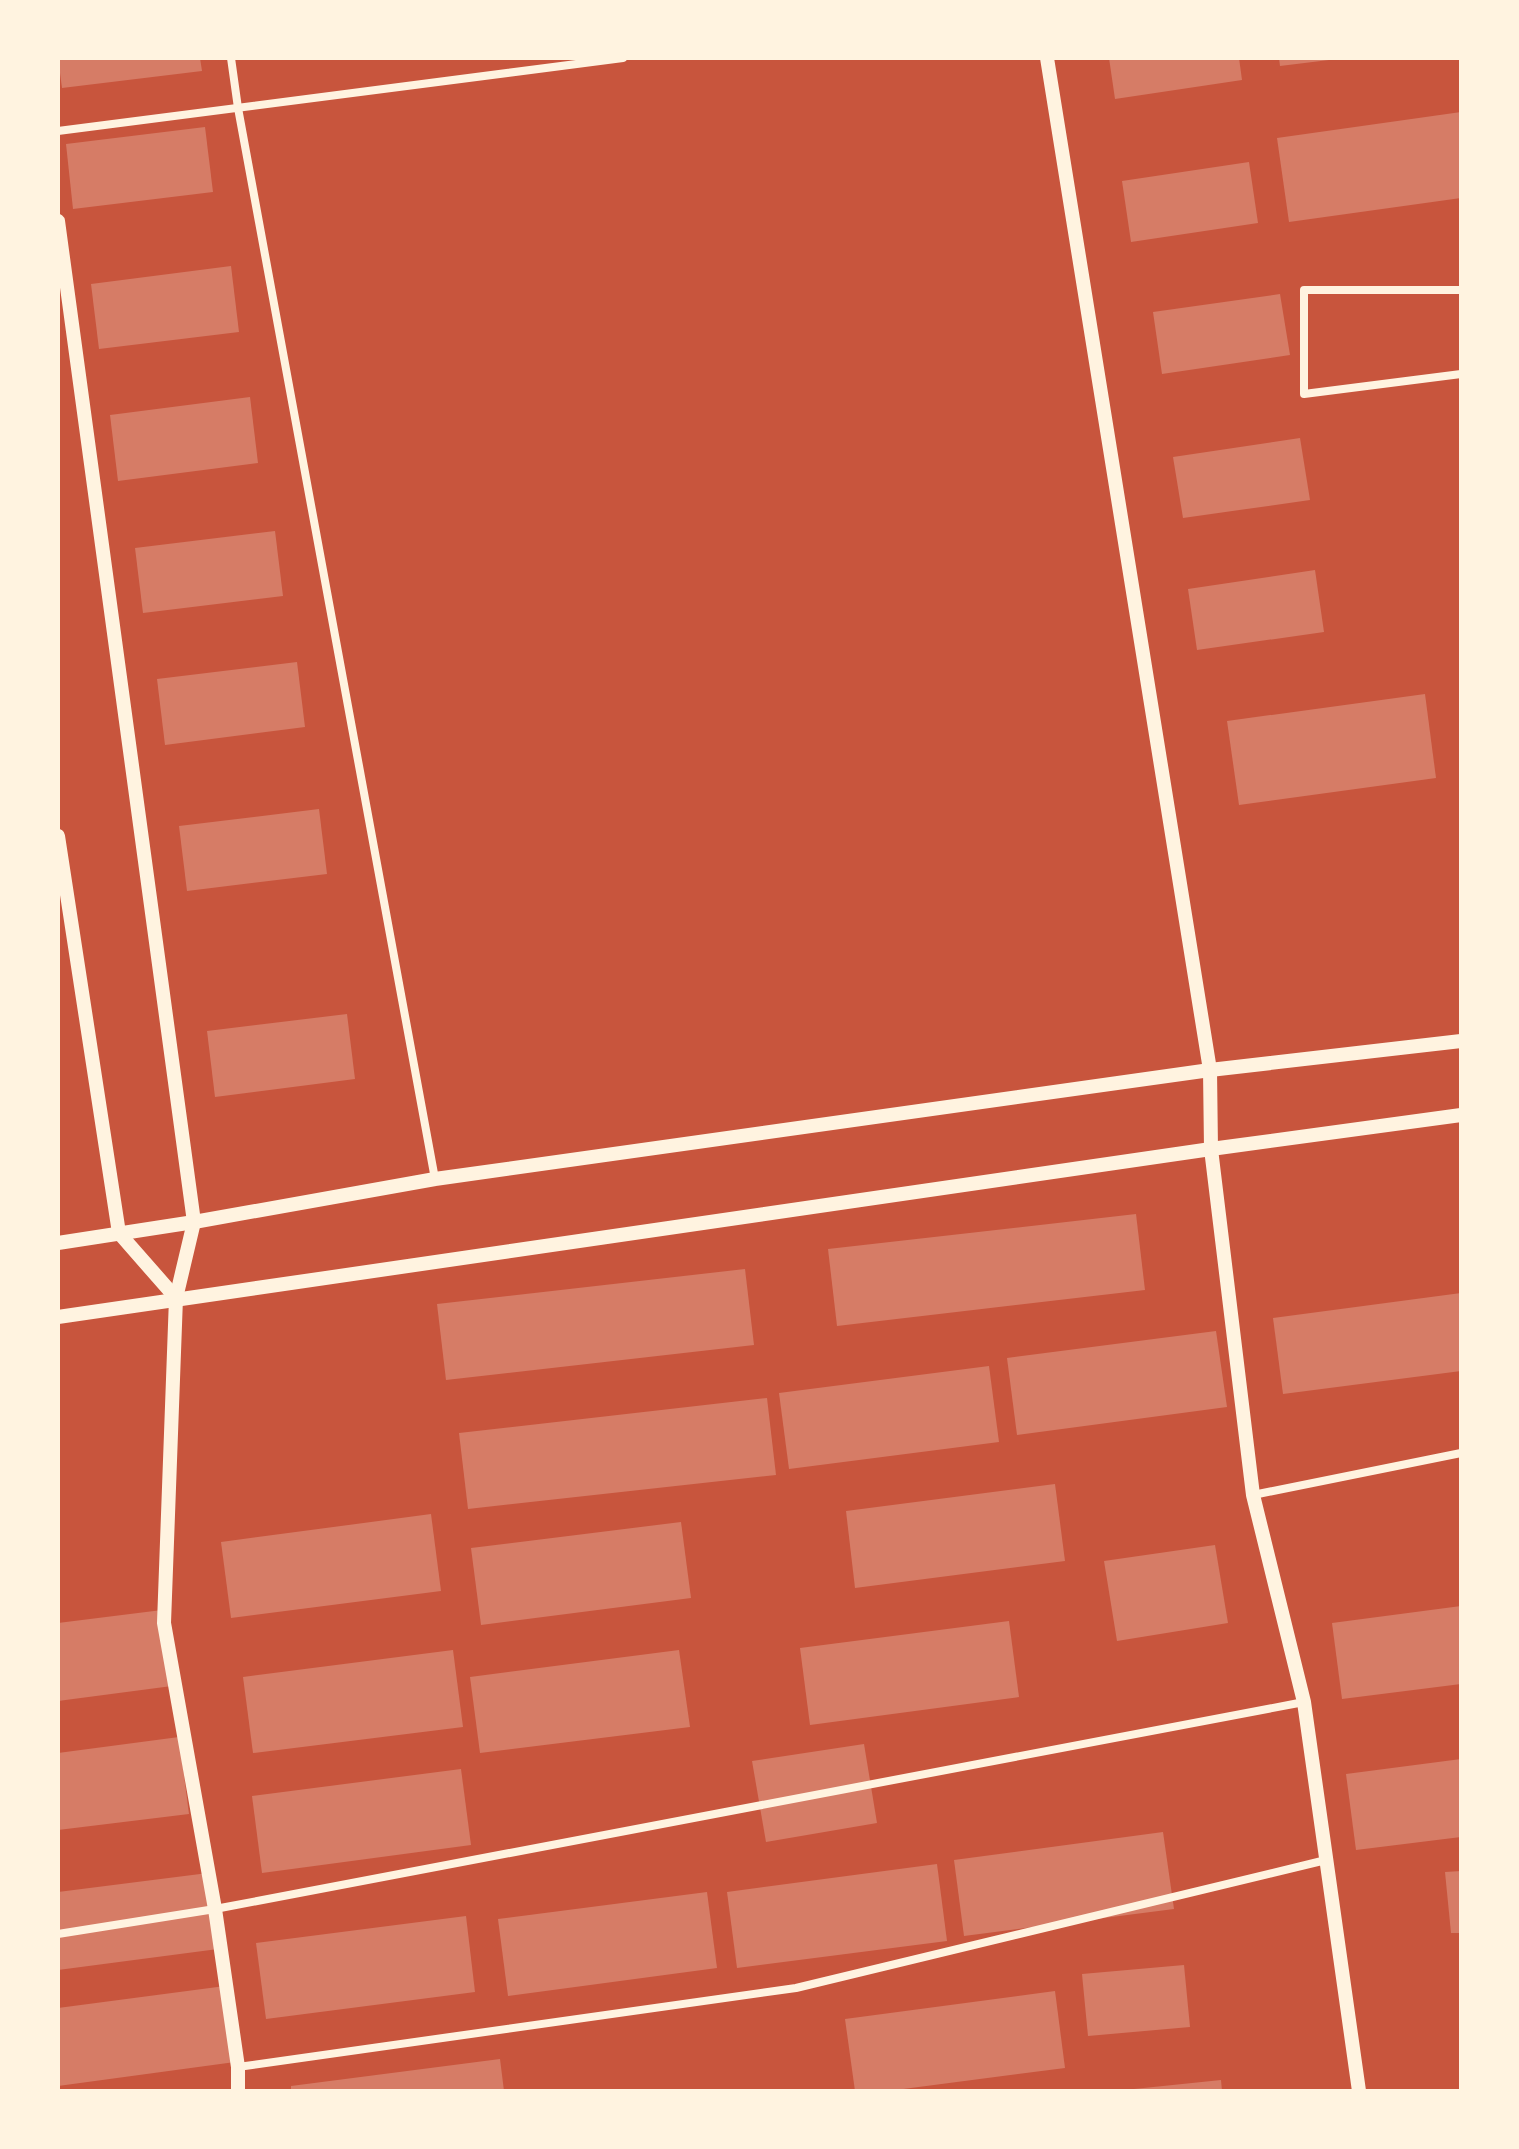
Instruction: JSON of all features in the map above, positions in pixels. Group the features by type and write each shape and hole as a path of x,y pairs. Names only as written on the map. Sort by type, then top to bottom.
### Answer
{"street":[{"path":"231,58 435,1179"},
{"path":"58,131 623,58"},
{"path":"1047,58 1210,1070 1211,1149 1253,1495 1304,1702 1359,2091"},
{"path":"58,221 194,1222 176,1298 164,1623 215,1909 238,2067 238,2091"},
{"path":"1461,290 1304,290 1304,394 1461,374"},
{"path":"58,836 119,1233 176,1298"},
{"path":"58,1243 435,1179 1210,1070 1461,1041"},
{"path":"58,1317 1461,1115"},
{"path":"1253,1495 1461,1453"},
{"path":"58,1934 215,1909 1304,1702"},
{"path":"238,2067 796,1988 1326,1860"}],"building":[{"path":"58,58 200,58 202,71 62,88"},
{"path":"1109,58 1239,58 1242,80 1115,99"},
{"path":"1279,58 1329,58 1329,60 1280,66"},
{"path":"1461,112 1461,198 1289,222 1277,138"},
{"path":"205,127 213,192 73,209 66,144"},
{"path":"1249,162 1258,223 1131,242 1122,181"},
{"path":"231,266 239,332 99,349 91,284"},
{"path":"1280,294 1290,355 1162,374 1153,312"},
{"path":"250,397 258,463 118,481 110,415"},
{"path":"1300,438 1310,500 1183,518 1173,457"},
{"path":"275,531 283,596 143,613 135,548"},
{"path":"1315,570 1324,632 1197,650 1188,589"},
{"path":"297,662 305,727 165,745 157,679"},
{"path":"1425,694 1436,778 1239,805 1227,721"},
{"path":"319,809 327,874 187,891 179,826"},
{"path":"347,1014 355,1079 215,1097 207,1031"},
{"path":"1136,1214 1145,1290 837,1326 828,1249"},
{"path":"745,1269 754,1345 446,1380 437,1304"},
{"path":"1461,1293 1461,1371 1283,1394 1273,1318"},
{"path":"1216,1331 1227,1407 1017,1435 1007,1358"},
{"path":"989,1366 999,1442 789,1469 779,1393"},
{"path":"767,1398 776,1475 468,1509 459,1433"},
{"path":"1055,1484 1065,1561 855,1588 846,1511"},
{"path":"431,1514 441,1591 231,1618 221,1542"},
{"path":"681,1522 691,1598 481,1625 471,1548"},
{"path":"1215,1545 1228,1623 1117,1641 1104,1561"},
{"path":"1461,1606 1461,1684 1342,1699 1332,1623"},
{"path":"162,1610 172,1686 58,1701 58,1623"},
{"path":"1009,1621 1019,1697 810,1725 800,1648"},
{"path":"453,1650 463,1727 253,1753 243,1677"},
{"path":"679,1650 690,1727 480,1753 470,1677"},
{"path":"179,1737 189,1814 58,1830 58,1753"},
{"path":"864,1744 877,1823 766,1842 752,1761"},
{"path":"1461,1759 1461,1837 1356,1850 1346,1774"},
{"path":"461,1769 471,1845 262,1873 252,1796"},
{"path":"1163,1832 1174,1909 964,1936 954,1860"},
{"path":"937,1864 947,1941 737,1968 727,1892"},
{"path":"1461,1871 1461,1933 1451,1933 1445,1872"},
{"path":"208,1873 218,1949 58,1970 58,1892"},
{"path":"707,1892 717,1968 508,1996 498,1919"},
{"path":"466,1916 475,1992 266,2019 256,1943"},
{"path":"1184,1965 1190,2027 1088,2036 1082,1974"},
{"path":"225,1986 235,2062 58,2086 58,2008"},
{"path":"1055,1991 1065,2068 888,2091 855,2091 845,2019"},
{"path":"500,2059 504,2091 291,2091 291,2086"},
{"path":"1221,2080 1222,2091 1134,2091 1134,2089"}]}
